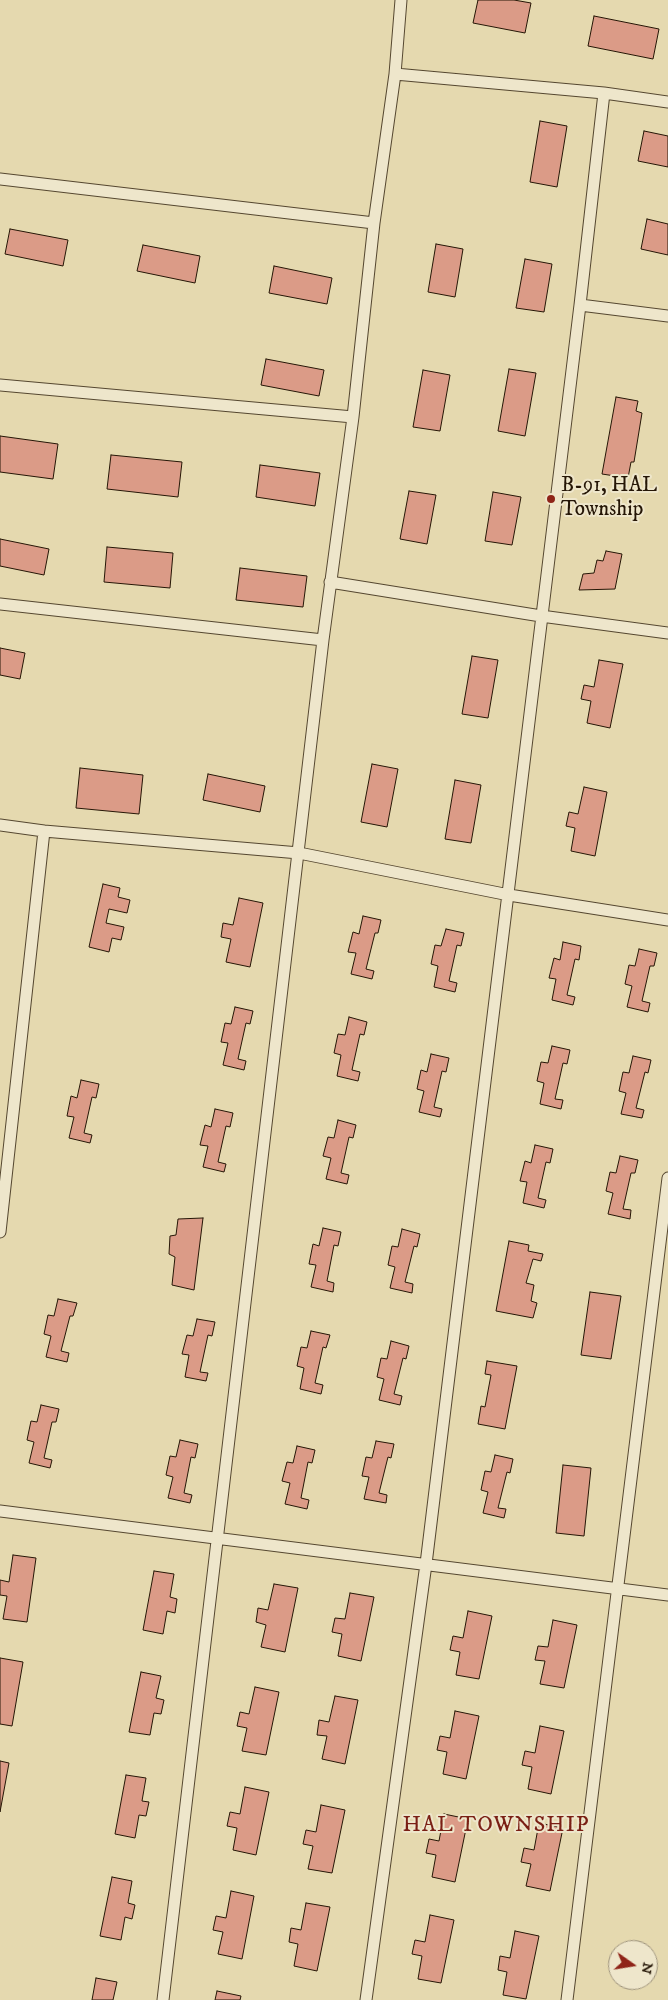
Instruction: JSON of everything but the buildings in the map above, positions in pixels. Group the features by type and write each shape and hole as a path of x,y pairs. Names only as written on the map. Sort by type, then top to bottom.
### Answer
{"lane":[{"path":"163,2000 323,640 353,418 374,223 395,74 401,0"},
{"path":"395,74 604,93 668,102"},
{"path":"366,2000 426,1564 509,894 604,93"},
{"path":"0,180 374,223"},
{"path":"580,305 668,316"},
{"path":"0,385 353,418"},
{"path":"330,582 541,616 668,633"},
{"path":"0,604 323,640"},
{"path":"0,825 44,831 299,853 509,894 668,920"},
{"path":"0,1232 44,831"},
{"path":"567,2000 668,1178"},
{"path":"0,1512 668,1595"}],"place":[{"name":"B-91, HAL Township","path":"551,499"}],"district":[{"name":"HAL TOWNSHIP","path":"496,1826"}]}
